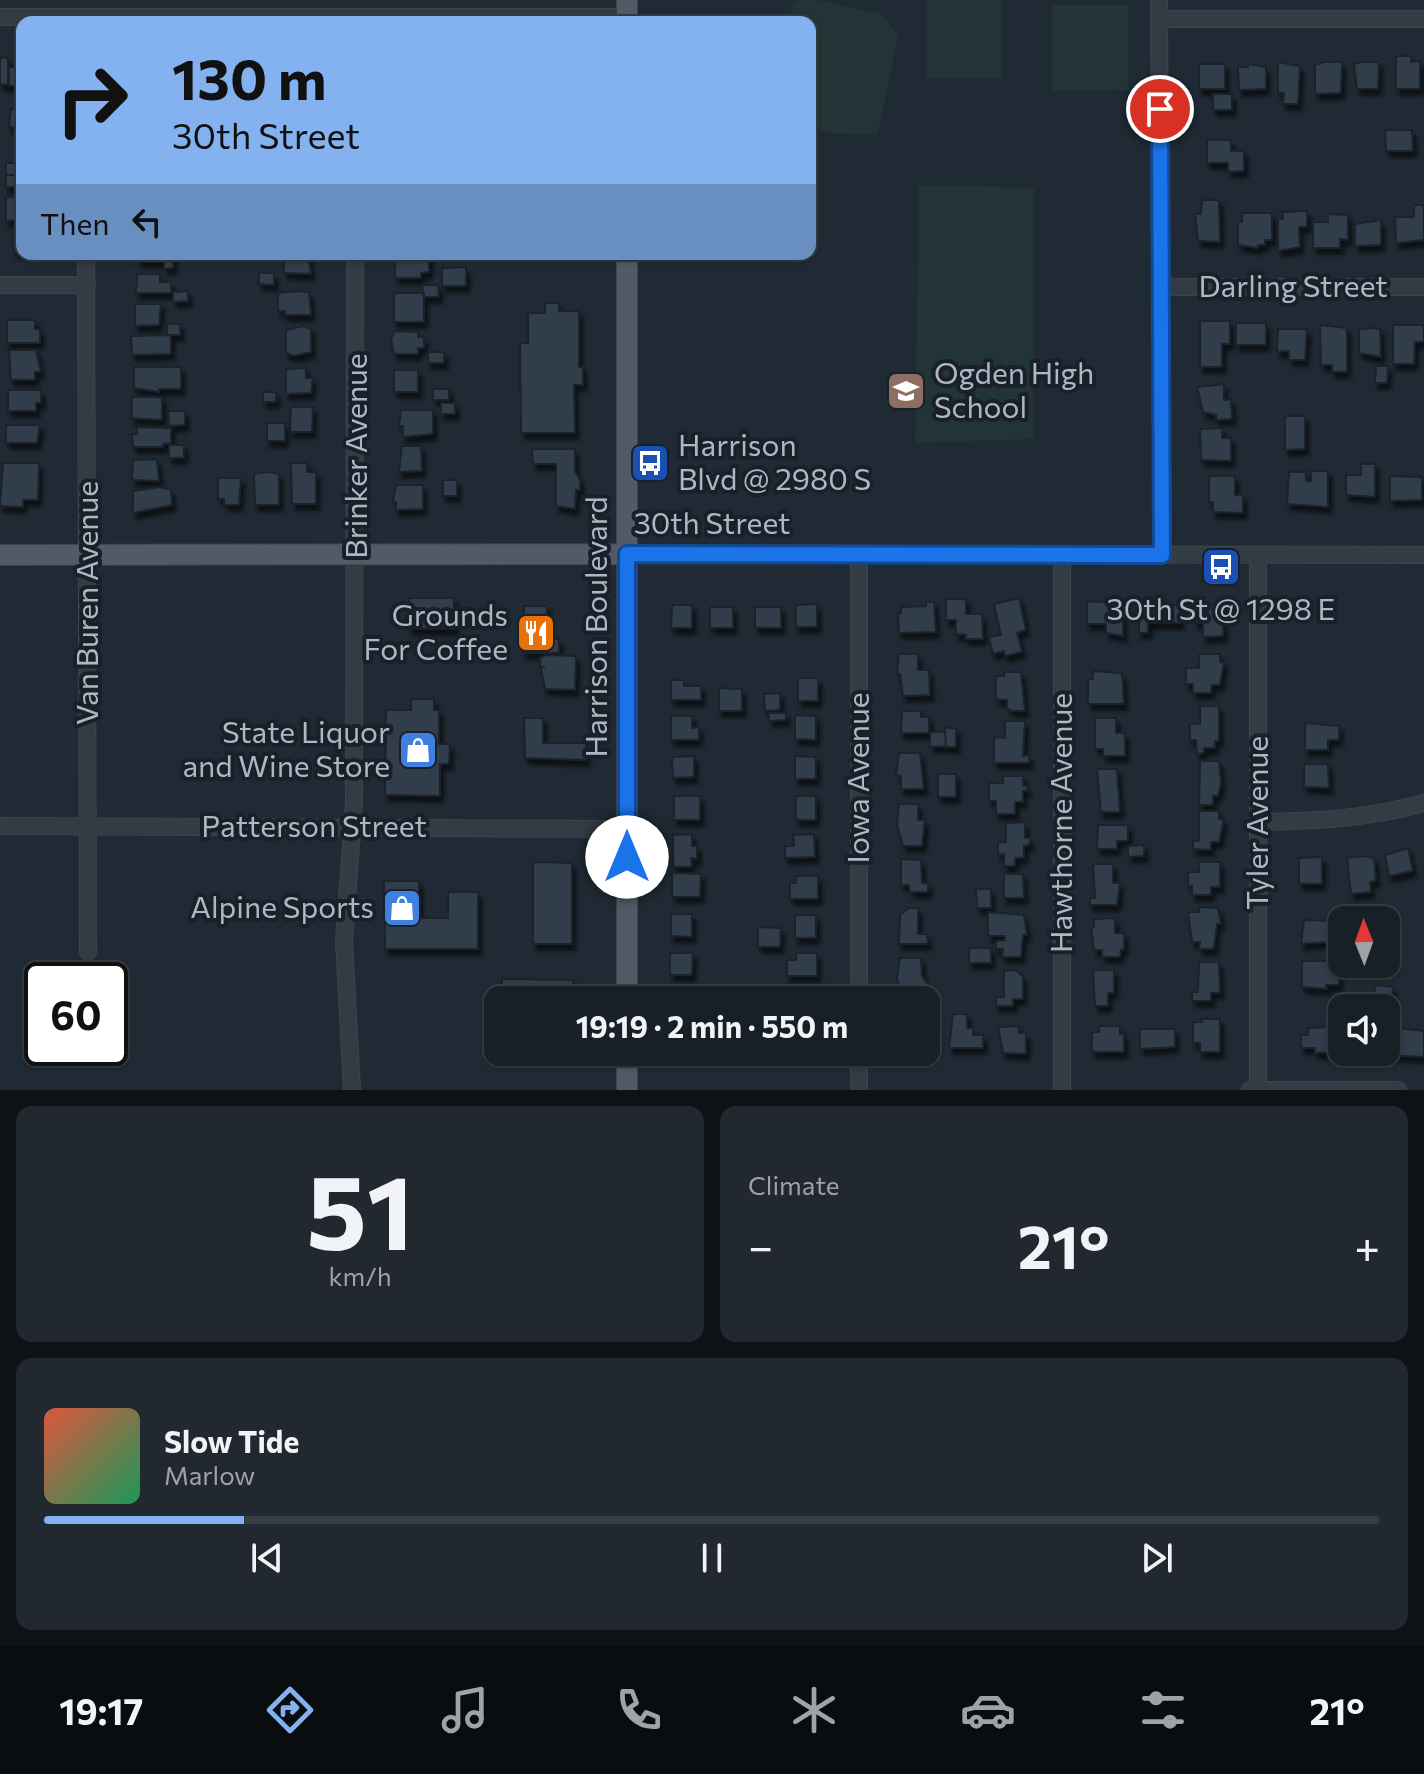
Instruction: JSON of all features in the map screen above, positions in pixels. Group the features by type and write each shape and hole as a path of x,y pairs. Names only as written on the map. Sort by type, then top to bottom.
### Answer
{"main road":[{"name":"Harrison Boulevard","path":"627,260 627,986"},
{"name":"30th Street","path":"0,555 627,554"},
{"path":"627,1066 627,1090"}],"street":[{"path":"1159,0 1162,555"},
{"path":"239,16 627,13"},
{"path":"1159,19 1424,19"},
{"name":"Van Buren Avenue","path":"86,260 88,952"},
{"name":"Brinker Avenue","path":"352,1090 344,941 354,827 357,553 355,260"},
{"path":"0,285 87,285"},
{"name":"Darling Street","path":"1162,287 1424,287"},
{"name":"30th Street","path":"627,554 1424,555"},
{"name":"Iowa Avenue","path":"859,555 859,986"},
{"name":"Hawthorne Avenue","path":"1062,555 1062,1090"},
{"name":"Tyler Avenue","path":"1258,555 1258,1090"},
{"path":"1258,822 1334,820 1389,814 1424,803"},
{"name":"Patterson Street","path":"0,826 627,829"},
{"path":"859,1066 859,1090"},
{"path":"1248,1090 1398,1090"}],"shaded area":[{"path":"797,0 817,0 882,14 898,36 878,134 829,133 816,129 816,16 788,16"},
{"path":"927,0 1002,0 1001,79 926,78"},
{"path":"1052,5 1128,5 1128,90 1052,91"},
{"path":"919,185 1034,188 1033,439 915,443"}],"building":[{"path":"1396,56 1411,56 1411,62 1420,61 1420,89 1396,89"},
{"path":"0,57 8,58 8,85 0,84"},
{"path":"1278,62 1300,66 1298,104 1283,104 1284,93 1278,93"},
{"path":"1342,62 1341,93 1315,94 1315,65"},
{"path":"1379,62 1378,89 1357,89 1354,64"},
{"path":"1199,64 1225,64 1225,89 1199,89"},
{"path":"1248,64 1266,67 1266,89 1239,90 1238,67 1248,67"},
{"path":"9,67 16,67 16,86 9,86"},
{"path":"1213,94 1232,94 1232,110 1213,110"},
{"path":"11,109 16,109 16,128 9,127"},
{"path":"1385,130 1412,130 1413,151 1386,151"},
{"path":"1207,140 1231,140 1231,151 1244,151 1244,171 1228,172 1228,163 1207,163"},
{"path":"6,163 16,163 16,175 6,175"},
{"path":"6,175 16,175 16,187 6,187"},
{"path":"6,197 16,197 16,220 6,221"},
{"path":"1202,200 1219,200 1220,242 1198,241 1195,214 1201,214"},
{"path":"1414,205 1424,205 1424,240 1396,243 1395,217 1414,217"},
{"path":"1307,211 1307,227 1299,227 1300,247 1278,251 1278,219 1283,219 1282,212"},
{"path":"1242,213 1272,213 1272,240 1265,240 1265,245 1258,245 1258,248 1238,245 1238,222 1242,222"},
{"path":"1328,214 1348,215 1348,240 1340,239 1340,248 1313,248 1313,222 1328,222"},
{"path":"1381,220 1381,245 1355,246 1355,224"},
{"path":"14,229 16,229 16,252"},
{"path":"173,260 173,268 164,269 164,262 139,262"},
{"path":"284,260 309,260 311,274 284,273"},
{"path":"395,260 429,260 429,272 421,273 421,278 395,278"},
{"path":"466,267 466,286 442,286 442,268"},
{"path":"259,273 274,273 274,285 259,284"},
{"path":"137,274 160,274 160,282 171,282 171,293 136,293"},
{"path":"422,285 438,285 439,297 424,297"},
{"path":"188,291 188,301 173,302 173,292"},
{"path":"309,292 311,315 285,315 285,311 278,311 278,293"},
{"path":"394,293 424,293 424,322 394,322"},
{"path":"545,303 559,303 559,311 579,311 579,367 583,367 583,385 574,385 575,433 521,433 520,343 528,343 528,313 545,313"},
{"path":"135,304 161,304 159,325 135,326"},
{"path":"7,320 35,320 35,329 40,329 40,343 7,343"},
{"path":"1200,321 1230,321 1230,344 1222,344 1222,367 1200,367"},
{"path":"1236,323 1266,323 1266,345 1236,345"},
{"path":"167,324 180,324 180,335 167,335"},
{"path":"1320,325 1347,328 1347,372 1332,372 1332,365 1321,365"},
{"path":"1393,325 1424,325 1424,342 1415,342 1414,364 1393,364"},
{"path":"303,326 311,329 311,352 294,356 286,353 286,330"},
{"path":"1278,329 1307,329 1305,360 1289,360 1289,351 1277,352"},
{"path":"1359,329 1380,329 1381,357 1359,353"},
{"path":"394,331 418,332 418,337 424,337 424,348 418,348 418,354 394,354 391,340"},
{"path":"171,335 171,354 132,355 131,336"},
{"path":"9,350 36,350 41,372 35,372 35,380 11,380"},
{"path":"428,352 444,352 444,363 428,363"},
{"path":"1376,366 1388,366 1387,383 1375,383"},
{"path":"134,367 181,367 181,389 159,389 159,392 134,388"},
{"path":"306,368 306,378 313,378 311,393 286,394 286,369"},
{"path":"394,370 418,370 418,392 394,392"},
{"path":"1224,384 1224,400 1231,399 1232,419 1216,420 1216,415 1203,412 1197,387"},
{"path":"433,389 449,389 449,400 433,400"},
{"path":"8,390 41,390 41,403 36,403 36,411 8,411"},
{"path":"263,392 276,392 276,402 263,402"},
{"path":"132,397 162,397 162,420 132,418"},
{"path":"441,403 455,403 455,414 441,414"},
{"path":"291,407 313,407 312,432 290,432"},
{"path":"401,410 433,410 433,434 403,437 403,426 399,426"},
{"path":"168,411 185,411 185,425 169,426"},
{"path":"1285,416 1305,416 1305,449 1285,450"},
{"path":"267,423 285,423 285,441 267,441"},
{"path":"6,425 40,425 37,443 6,443"},
{"path":"137,427 171,428 171,443 163,444 163,447 133,447 132,434 137,434"},
{"path":"1222,428 1222,438 1231,438 1231,461 1201,460 1200,429"},
{"path":"169,445 184,445 184,458 169,458"},
{"path":"402,446 421,446 422,471 399,472"},
{"path":"532,449 575,449 575,471 580,480 580,490 576,490 575,509 556,506 556,464 533,464"},
{"path":"157,459 159,481 132,480 133,460"},
{"path":"3,463 39,463 38,500 23,500 23,507 0,506"},
{"path":"291,463 307,463 307,472 316,472 316,504 292,504"},
{"path":"1361,464 1375,464 1375,497 1346,495 1346,475 1361,475"},
{"path":"1311,471 1328,471 1328,507 1287,504 1289,472 1306,472 1306,481 1311,481"},
{"path":"254,474 279,474 279,505 255,505"},
{"path":"1209,476 1235,476 1235,495 1243,495 1243,513 1213,512 1213,502 1209,502"},
{"path":"1390,476 1422,477 1422,500 1390,501"},
{"path":"218,478 241,478 239,505 224,505 224,499 218,499"},
{"path":"443,480 457,480 457,496 443,496"},
{"path":"396,485 423,485 423,509 396,510 396,502 393,502"},
{"path":"160,487 171,490 172,505 133,513 133,491"},
{"path":"409,598 454,598 454,629 409,629"},
{"path":"1019,598 1026,630 1017,633 1022,652 1005,656 1004,651 993,654 989,637 1001,635 994,604"},
{"path":"946,599 966,599 966,614 982,614 983,639 965,639 966,635 956,634 956,620 946,620"},
{"path":"1165,599 1165,605 1180,605 1180,623 1148,623 1148,633 1139,633 1139,612 1147,613 1147,602"},
{"path":"1087,601 1115,603 1115,608 1123,608 1123,636 1106,633 1106,624 1087,624"},
{"path":"926,602 934,602 936,632 899,633 898,613 901,613 901,607 926,606"},
{"path":"817,604 817,627 796,627 796,605"},
{"path":"672,605 692,605 692,628 671,628"},
{"path":"1207,605 1220,605 1220,612 1224,612 1223,636 1203,637 1203,623 1195,623 1195,613 1208,612"},
{"path":"524,606 547,606 547,639 559,639 559,653 523,653"},
{"path":"710,607 733,607 733,628 710,628"},
{"path":"755,607 781,607 781,628 755,628"},
{"path":"899,654 918,654 918,670 929,670 930,695 903,696 900,674 897,674"},
{"path":"1199,654 1220,654 1220,662 1224,662 1220,685 1212,685 1211,693 1193,693 1193,684 1186,684 1186,668 1199,668"},
{"path":"545,655 576,656 575,690 545,689 541,668 545,667 540,667 540,658"},
{"path":"1093,671 1122,673 1124,704 1088,704 1088,679 1093,679"},
{"path":"1004,672 1021,672 1025,711 1012,711 1007,708 1007,700 996,699 996,676 1004,676"},
{"path":"798,678 818,678 818,701 798,701"},
{"path":"671,680 684,680 684,686 701,686 701,700 671,700"},
{"path":"719,688 742,689 742,711 719,711"},
{"path":"780,693 780,710 765,711 764,694"},
{"name":"State Liquor and Wine Store","path":"411,699 434,699 434,710 439,710 439,744 450,744 449,764 440,764 440,796 385,795 386,710 411,710"},
{"path":"1200,706 1219,706 1219,741 1215,741 1215,748 1204,748 1204,753 1197,754 1196,740 1190,740 1190,724 1200,724"},
{"path":"902,711 921,711 921,717 929,717 929,733 901,733"},
{"path":"769,713 786,713 786,720 769,721"},
{"path":"795,715 816,716 816,740 795,739"},
{"path":"671,716 692,716 692,728 699,727 699,740 671,740"},
{"path":"524,718 543,718 543,743 586,743 586,760 525,758"},
{"path":"1095,718 1116,718 1116,733 1125,733 1125,756 1103,756 1103,749 1095,749"},
{"path":"1005,721 1025,721 1023,756 1029,755 1029,763 994,763 994,737 1005,738"},
{"path":"1305,723 1339,726 1339,740 1328,740 1328,750 1305,750"},
{"path":"945,728 956,728 956,747 946,747"},
{"path":"930,732 945,732 946,746 930,747"},
{"path":"899,753 920,753 924,789 901,789 901,776 896,775"},
{"path":"694,756 694,777 673,778 672,757"},
{"path":"795,756 816,757 816,779 795,779"},
{"path":"1200,761 1219,761 1221,783 1218,796 1213,796 1213,805 1199,805"},
{"path":"1304,764 1328,764 1329,788 1304,787"},
{"path":"1097,769 1117,769 1120,812 1101,812"},
{"path":"938,774 956,774 956,797 938,797"},
{"path":"1003,776 1023,776 1023,786 1027,786 1028,790 1023,791 1023,802 1015,802 1015,814 996,814 996,801 989,801 989,783 1003,783"},
{"path":"674,796 700,796 700,820 674,820"},
{"path":"796,796 816,796 816,820 796,820"},
{"path":"899,804 918,804 918,820 925,820 922,846 903,846 897,824"},
{"path":"1199,811 1219,811 1219,819 1224,819 1219,842 1211,842 1211,850 1193,849 1193,841 1199,841"},
{"path":"1025,822 1025,838 1030,838 1030,844 1024,846 1024,858 1015,858 1015,866 1004,866 1004,854 998,855 998,842 1006,842 1006,823"},
{"path":"1098,825 1128,825 1128,841 1117,841 1117,849 1097,849"},
{"path":"692,834 692,846 697,846 697,859 691,858 692,867 673,867 673,835"},
{"path":"814,834 815,857 785,858 785,846 794,846 793,835"},
{"path":"1144,845 1144,856 1128,857 1128,846"},
{"path":"1408,848 1413,871 1389,876 1385,855"},
{"path":"1322,857 1322,884 1299,884 1299,858"},
{"path":"1347,858 1374,858 1376,881 1370,882 1371,892 1351,894"},
{"path":"901,859 921,860 922,883 928,883 928,892 910,892 909,885 901,885"},
{"path":"533,862 572,863 572,944 533,944"},
{"path":"1199,862 1220,862 1220,887 1211,887 1211,895 1192,895 1192,886 1188,886 1188,872 1199,872"},
{"path":"1093,864 1113,864 1113,883 1120,883 1117,905 1090,905 1090,898 1095,898"},
{"path":"672,873 701,874 700,897 672,897"},
{"path":"1004,874 1023,874 1024,898 1004,898"},
{"path":"796,876 818,876 818,899 790,899 790,883 796,883"},
{"name":"Alpine Sports","path":"384,881 419,881 419,918 448,918 448,892 478,892 478,949 385,949"},
{"path":"976,889 991,889 991,908 977,908"},
{"path":"1199,907 1218,908 1221,924 1217,924 1214,949 1199,949 1200,942 1192,942 1188,912 1199,912"},
{"path":"909,908 918,908 918,934 927,934 928,944 899,944 900,915"},
{"path":"988,912 1024,915 1027,935 1023,935 1021,957 1002,957 1003,949 996,949 996,941 1005,940 1005,936 988,936"},
{"path":"671,914 692,914 692,937 671,936"},
{"path":"795,915 816,915 816,938 795,938"},
{"path":"1115,918 1115,933 1124,933 1124,950 1121,950 1120,957 1102,957 1102,950 1094,950 1091,927 1094,927 1094,919"},
{"path":"1304,920 1328,921 1328,942 1301,944"},
{"path":"758,927 781,928 780,947 758,947"},
{"path":"969,948 991,948 991,963 969,963"},
{"path":"670,953 693,953 692,975 670,975"},
{"path":"796,953 817,953 817,976 787,976 787,960 796,960"},
{"path":"900,958 921,958 922,976 928,985 899,986 897,978"},
{"path":"1302,961 1328,961 1328,978 1339,978 1339,985 1326,985 1327,989 1302,987"},
{"path":"1199,962 1219,962 1220,993 1211,993 1211,1001 1192,1001 1192,992 1198,992"},
{"path":"1016,970 1023,977 1023,999 1013,999 1013,1006 996,1006 996,997 1004,997 1004,971"},
{"path":"1093,970 1114,970 1114,993 1108,993 1108,1006 1095,1006"},
{"path":"502,979 573,980 573,986 502,986"},
{"path":"1375,985 1393,987 1393,994 1374,994"},
{"path":"953,1014 967,1014 967,1028 973,1028 973,1035 983,1035 983,1048 949,1048"},
{"path":"1201,1019 1220,1019 1220,1052 1200,1052 1200,1043 1193,1043 1193,1022 1202,1022"},
{"path":"1327,1021 1328,1053 1315,1053 1315,1048 1301,1048 1301,1035 1308,1035 1308,1028 1327,1027"},
{"path":"1019,1026 1019,1033 1026,1033 1026,1054 1003,1053 998,1027"},
{"path":"1099,1026 1120,1026 1120,1034 1124,1034 1124,1052 1092,1052 1092,1032 1099,1032"},
{"path":"1400,1028 1424,1031 1424,1057 1400,1056"},
{"path":"1140,1029 1175,1029 1175,1047 1140,1049"}],"place":[{"name":"Ogden High School","path":"906,391"},
{"name":"Harrison Blvd @ 2980 S","path":"650,463"},
{"name":"30th St @ 1298 E","path":"1221,567"},
{"name":"Grounds For Coffee","path":"536,633"},
{"name":"State Liquor and Wine Store","path":"418,750"},
{"name":"Alpine Sports","path":"402,908"}],"route":[{"path":"627,857 627,554 1162,555 1160,109"}]}
